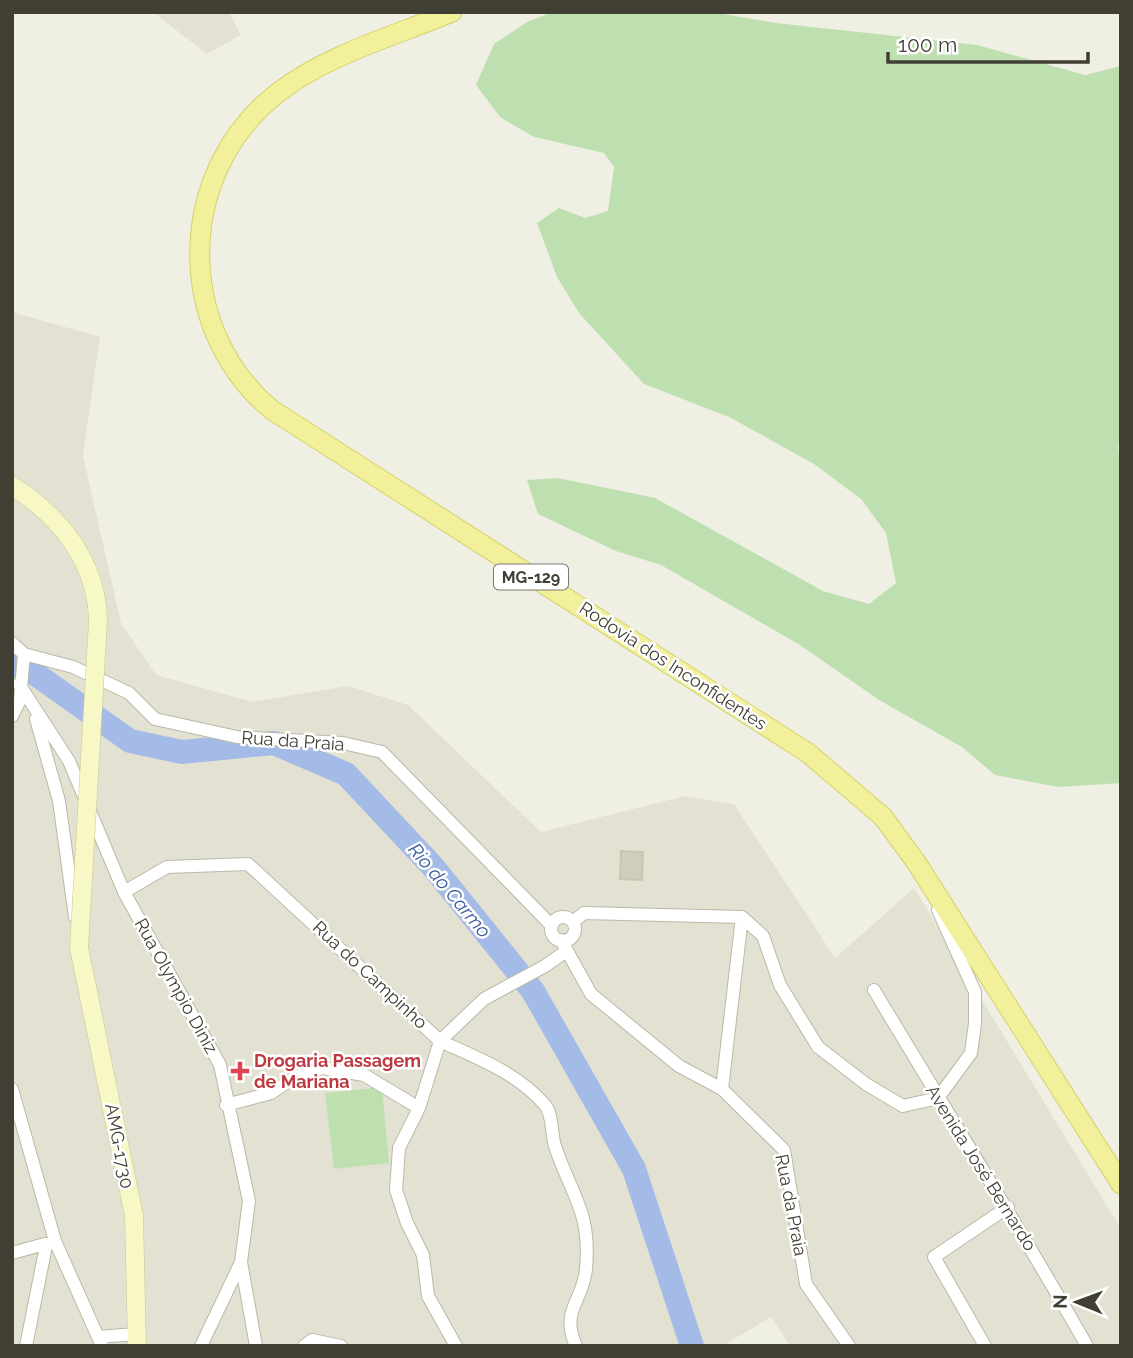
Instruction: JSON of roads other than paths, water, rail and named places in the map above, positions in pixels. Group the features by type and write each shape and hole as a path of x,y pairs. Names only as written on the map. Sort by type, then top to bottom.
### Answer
{"main road":[{"name":"Rodovia dos Inconfidentes","path":"452,12 336,60 279,91 246,124 221,158 199,233 199,269 206,304 220,349 254,395 272,410 808,753 883,817 916,862 1121,1184"},
{"name":"AMG-1730","path":"12,486 41,504 73,542 92,584 98,621 79,948 134,1216 137,1340"}],"street":[{"path":"12,643 23,654 20,700 12,716"},
{"name":"Rua da Praia","path":"23,654 73,667 129,693 155,719 237,737 343,743 382,752 552,926"},
{"name":"Rua Olympio Diniz","path":"19,684 69,761 124,892 220,1065 226,1105 248,1201 241,1262 201,1346"},
{"path":"33,707 59,801 79,948"},
{"path":"573,922 584,913 742,917 763,936 780,985 818,1047 866,1084 903,1106 938,1098 971,1053 975,992 916,862"},
{"name":"Rua do Campinho","path":"124,892 167,867 248,864 440,1041 419,1108 399,1148 396,1190 407,1223 423,1255 428,1296 456,1346"},
{"path":"563,946 554,937 552,926 556,919 563,917 573,922"},
{"path":"722,1089 742,917"},
{"path":"573,922 574,933 545,966 484,999 440,1041 510,1074 547,1107 554,1145 579,1200 588,1242 585,1275 569,1315 568,1329 576,1346"},
{"name":"Rua da Praia","path":"563,946 591,994 680,1066 722,1089 784,1150 806,1284 849,1346"},
{"name":"Avenida José Bernardo","path":"874,990 938,1098 1008,1207 1087,1346"},
{"path":"226,1105 271,1093 297,1076 323,1068 364,1075 419,1108"},
{"path":"12,1089 50,1243 100,1341 137,1340"},
{"path":"985,1346 934,1257 1008,1207"},
{"path":"12,1253 50,1243"},
{"path":"26,1346 50,1243"},
{"path":"241,1262 256,1346"},
{"path":"304,1346 312,1340 341,1346"}],"waterway":[{"name":"Rio do Carmo","path":"12,663 34,673 130,741 182,752 274,743 346,774 434,868 533,991 634,1169 692,1346"}],"place":[{"name":"Drogaria Passagem de Mariana","path":"240,1071"}]}
